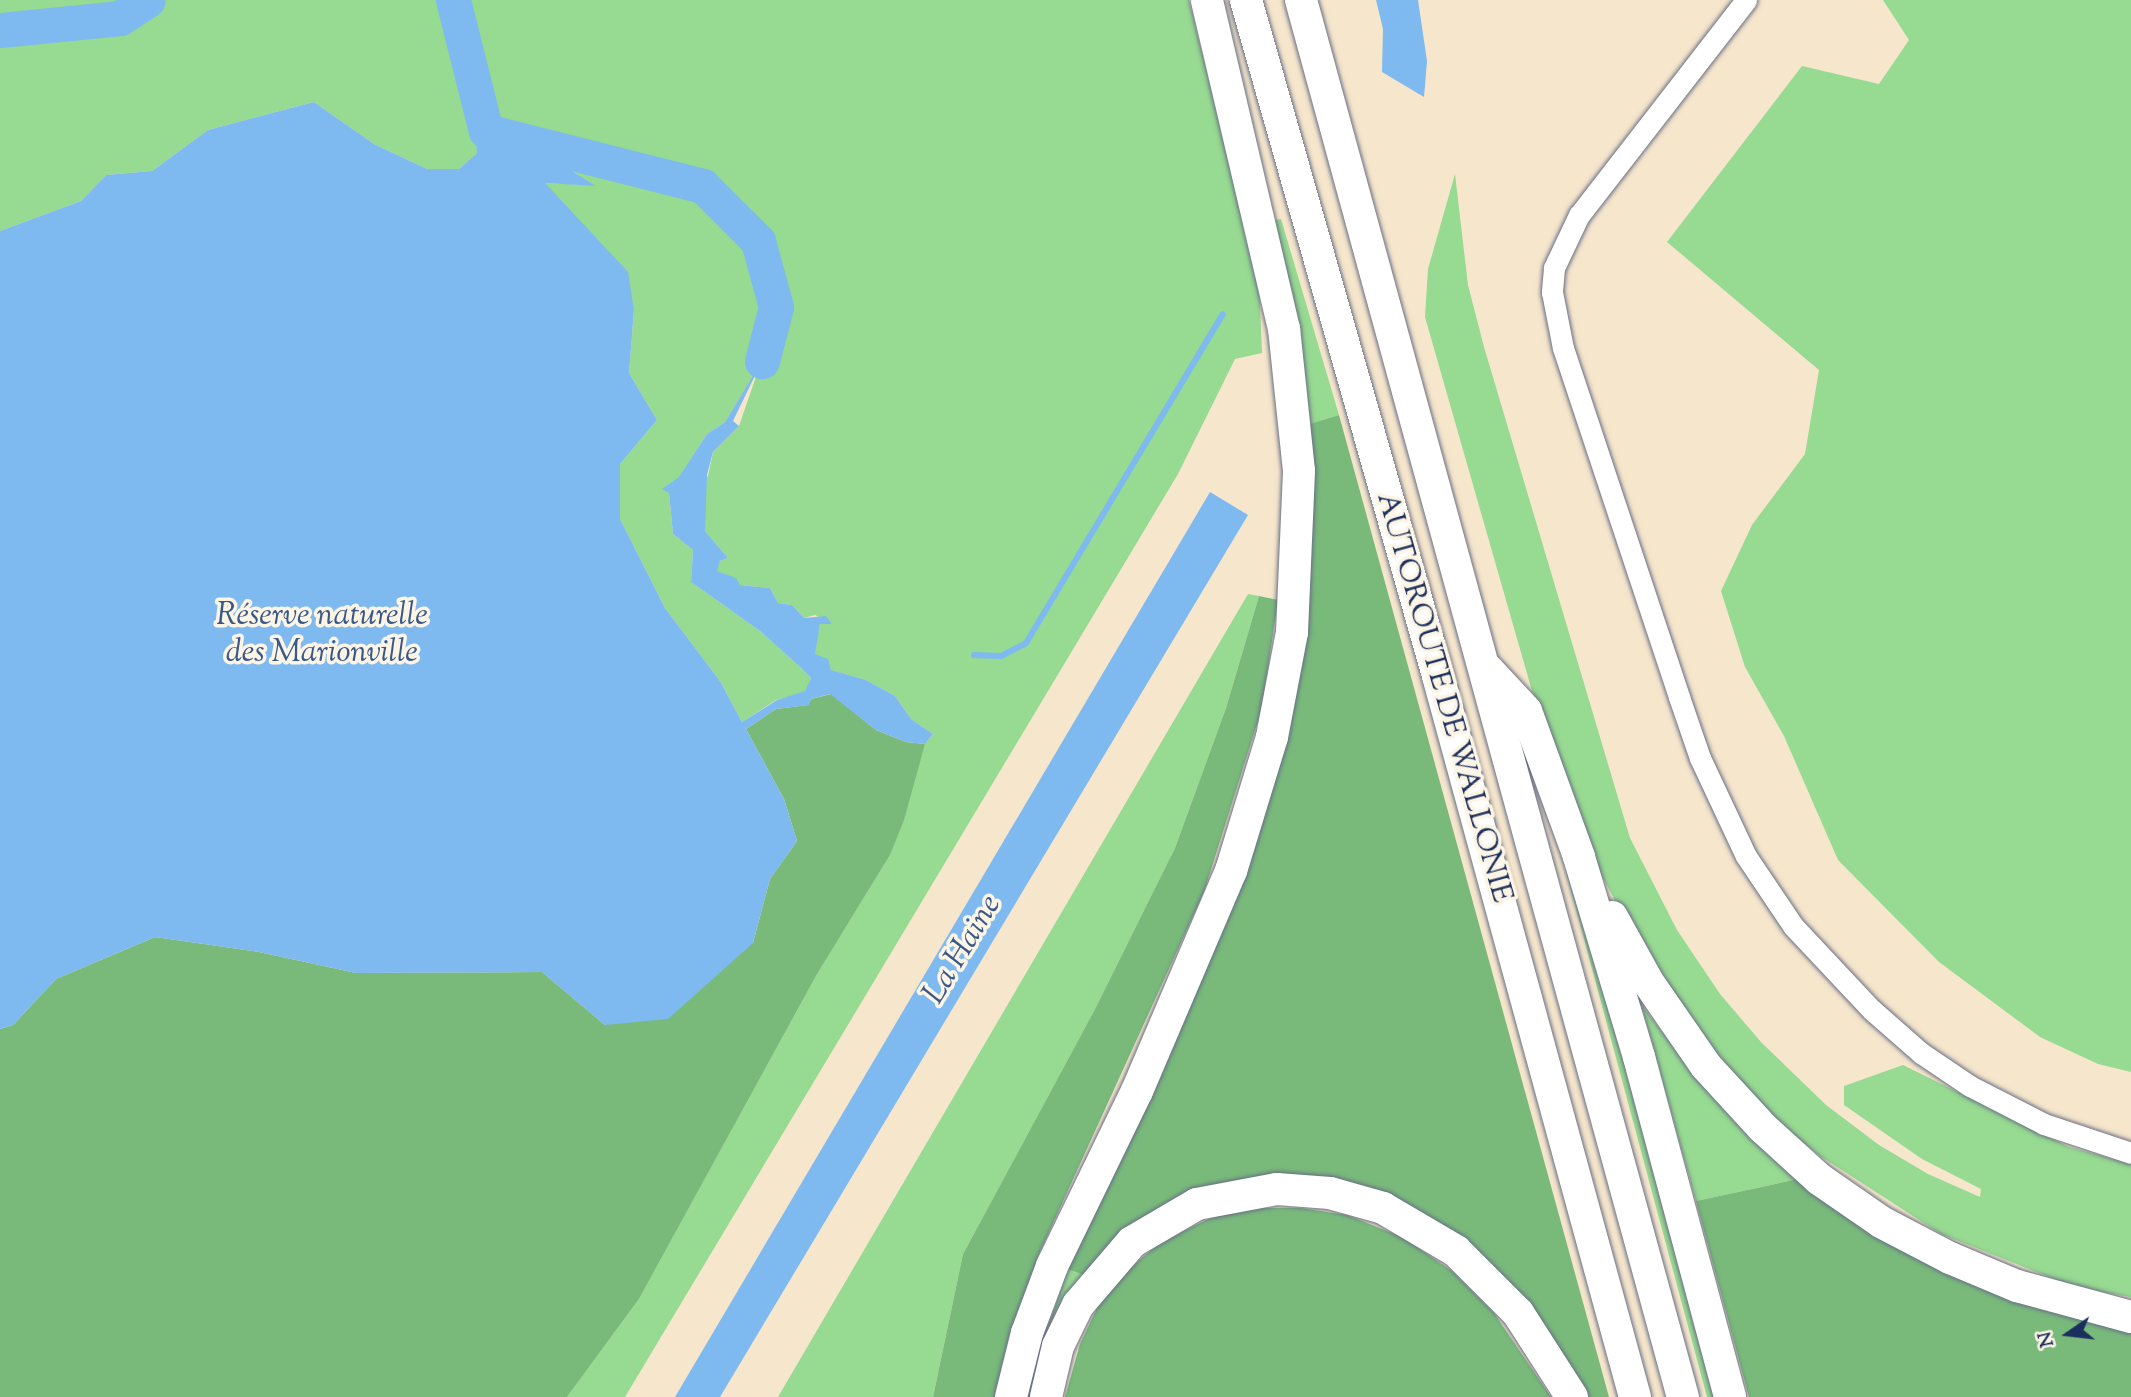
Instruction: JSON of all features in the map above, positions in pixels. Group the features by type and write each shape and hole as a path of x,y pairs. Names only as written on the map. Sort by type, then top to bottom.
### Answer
{"highway":[{"path":"1011,1397 1027,1333 1052,1266 1148,1068 1231,871 1272,737 1292,632 1299,471 1284,329 1207,0"},
{"name":"AUTOROUTE DE WALLONIE","path":"1246,0 1438,676 1635,1397"},
{"name":"AUTOROUTE DE WALLONIE","path":"1301,0 1683,1397"},
{"path":"1485,666 1526,711 1579,857 1639,1056 1730,1397"},
{"path":"1579,857 1675,1025 1734,1097 1819,1179 1881,1222 1962,1264 2066,1302 2131,1317"},
{"path":"1046,1397 1058,1346 1078,1304 1132,1241 1196,1204 1277,1189 1330,1193 1383,1208 1456,1251 1518,1313 1572,1397"}],"street":[{"path":"1746,0 1579,215 1554,268 1552,292 1563,348 1679,697 1704,769 1746,856 1793,926 1872,1010 1921,1053 1970,1086 2044,1124 2131,1153"}],"green space":[{"path":"0,0 1189,0 1259,282 1262,353 1235,359 1178,474 625,1397 567,1397 639,1299 816,976 890,855 925,744 933,734 911,719 895,696 866,680 830,670 814,654 820,624 831,623 815,615 804,618 792,605 778,603 770,588 740,585 735,578 716,571 720,561 728,558 705,531 705,518 690,494 708,476 713,452 739,426 760,365 725,422 707,434 669,493 673,534 693,550 691,582 760,631 800,667 811,678 805,692 776,700 742,722 720,681 665,608 620,519 620,464 657,420 629,373 634,310 544,183 594,185 527,141 475,129 477,153 459,169 427,169 374,144 314,102 208,130 152,171 106,175 81,201 0,231"},
{"path":"1883,0 2131,0 2131,1072 2098,1064 2040,1037 1939,962 1838,860 1784,736 1745,667 1721,591 1752,525 1805,454 1819,370 1667,242 1802,66 1879,84 1909,40"},
{"path":"1455,174 1468,285 1484,347 1630,838 1677,930 1720,994 1761,1042 1826,1105 1879,1145 1928,1174 1980,1197 1981,1189 1922,1159 1844,1105 1844,1086 1903,1065 2069,1147 2131,1164 2131,1297 2074,1287 1941,1234 1820,1156 1770,1115 1725,1068 1635,939 1600,872 1534,698 1425,317 1428,269"},
{"path":"1281,219 1339,415 1306,425 1272,220"},
{"path":"1339,415 1609,1397 1584,1397 1474,1253 1260,1180 1087,1276 1067,1269 1266,811 1306,425"},
{"path":"1248,594 1259,596 1226,708 1175,848 1094,1011 963,1254 933,1397 778,1397"},
{"path":"1259,596 1278,600 1262,708 1204,892 1039,1254 1012,1331 996,1397 933,1397 963,1254 1094,1011 1175,848 1226,708"},
{"path":"831,694 876,730 906,742 925,744 904,820 890,855 816,976 639,1299 567,1397 0,1397 0,1029 13,1025 56,979 155,937 259,952 356,973 542,972 605,1025 753,943 770,879 797,841 784,799 746,729 776,709 808,705 811,699"},
{"path":"1565,868 1573,879 1720,1397 1707,1397"},
{"path":"1641,1004 1690,1069 1798,1179 1696,1201"},
{"path":"1798,1179 2131,1327 2131,1397 1749,1397 1696,1201"},
{"path":"1257,1208 1301,1208 1347,1215 1402,1237 1452,1271 1494,1313 1551,1397 1065,1397 1080,1344 1098,1306 1129,1269 1162,1241 1213,1217"},
{"path":"1067,1269 1087,1276 1037,1397 1026,1397"}],"water":[{"path":"1376,0 1418,0 1427,61 1424,97 1382,72 1383,29"},
{"name":"Réserve naturelle des Marionville","path":"314,102 374,144 427,169 459,169 477,153 474,129 525,141 596,186 545,183 628,272 634,310 629,373 657,420 620,464 620,519 665,608 720,681 742,722 777,700 805,691 811,678 800,667 760,631 691,582 693,550 673,534 669,493 662,489 679,477 707,434 725,422 762,361 733,421 739,426 713,452 707,475 705,531 728,558 720,561 717,571 736,578 740,585 770,588 778,603 792,605 804,618 826,616 832,624 820,624 815,654 828,659 831,670 866,680 895,696 911,719 933,734 925,744 906,742 876,730 830,694 811,699 809,705 776,709 746,729 784,799 797,841 770,879 753,943 668,1019 605,1025 542,972 356,973 259,952 155,937 56,979 13,1025 0,1029 0,231 81,201 106,175 152,171 208,130"},
{"name":"La Haine","path":"1210,492 1248,515 720,1397 675,1397"}],"waterway":[{"path":"0,30 120,18 148,0"},
{"path":"453,0 486,131 703,186 758,241 776,307 762,361"},
{"path":"974,655 1001,656 1026,643 1223,314"}]}
